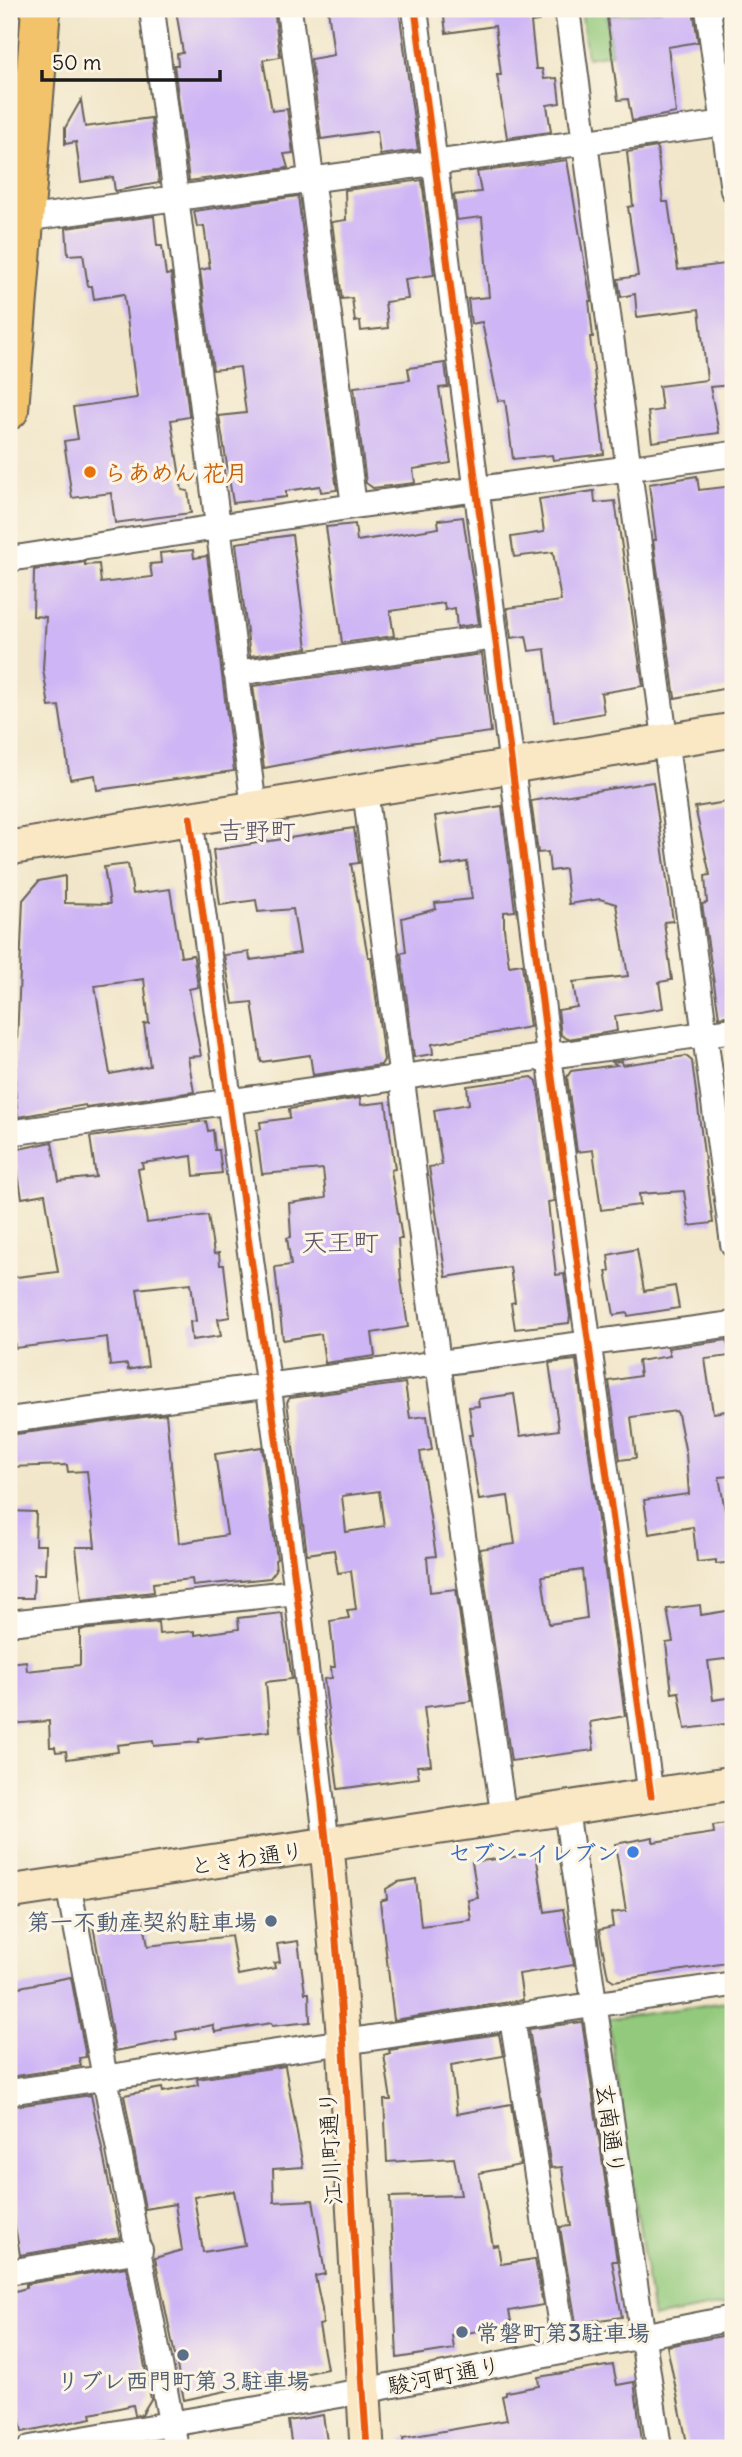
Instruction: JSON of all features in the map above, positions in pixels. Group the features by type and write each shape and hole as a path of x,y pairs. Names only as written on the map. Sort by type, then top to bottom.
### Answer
{"highway":[{"path":"9,410 41,9"}],"street":[{"path":"152,9 216,528 254,808"},
{"path":"289,9 354,506"},
{"path":"415,9 549,1056 651,1796"},
{"path":"567,9 707,1034 733,1244"},
{"path":"708,9 728,123 733,190"},
{"path":"23,219 728,123"},
{"path":"9,559 354,506 733,454"},
{"path":"236,673 495,637"},
{"path":"9,848 733,730"},
{"path":"365,790 438,1363 504,1819"},
{"path":"190,818 227,1102 297,1592 327,1846"},
{"path":"9,1133 733,1030"},
{"path":"9,1420 733,1324"},
{"path":"9,1623 297,1592"},
{"name":"ときわ通り","path":"9,1892 733,1783"},
{"name":"玄南通り","path":"566,1810 659,2448"},
{"name":"江川町通り","path":"327,1846 344,2042 367,2448"},
{"path":"68,1884 176,2448"},
{"path":"9,2092 733,1984"},
{"path":"512,2018 565,2351"},
{"path":"9,2272 140,2250"},
{"name":"駿河町通り","path":"30,2448 363,2391 733,2318"}],"green space":[{"path":"581,9 662,10 607,17 612,54 587,58"},
{"path":"719,9 733,9 733,107"},
{"path":"733,2001 733,2303 653,2318 608,2019"}],"building":[{"path":"274,9 280,57 263,60 272,111 287,109 293,153 284,154 288,168 189,181 174,65 178,65 177,54 183,53 176,10"},
{"path":"328,9 399,9 418,150 380,155 377,131 321,139 311,59 334,55"},
{"path":"443,9 538,9 539,21 531,22 536,69 542,69 544,79 557,78 560,103 547,105 551,132 507,138 497,75 501,75 495,26 446,33"},
{"path":"668,9 693,9 698,42 668,47 676,113 632,121 628,99 618,100 607,17"},
{"path":"81,100 85,127 151,118 159,183 115,191 113,177 81,182 76,142 65,144 65,128"},
{"path":"657,147 663,202 668,202 678,270 725,264 733,318 733,382 732,385 710,387 719,433 652,442 648,412 662,410 659,386 707,380 699,309 637,317 635,294 621,297 618,279 638,276 628,207 633,206 627,152"},
{"path":"567,160 591,301 593,337 590,337 604,454 553,460 552,455 513,459 505,400 498,401 482,322 471,324 468,299 489,297 482,217 457,220 454,195 481,192 477,172"},
{"path":"422,180 434,275 405,279 408,299 385,302 388,328 361,331 360,321 355,322 352,298 342,299 332,222 346,220 345,190"},
{"path":"298,196 337,490 321,492 320,486 286,491 286,497 233,503 219,416 246,413 240,367 213,370 200,270 210,268 204,226 197,227 194,211"},
{"path":"154,216 157,246 162,246 166,275 171,274 189,414 189,417 171,420 182,490 188,491 191,513 115,523 111,493 72,498 64,441 78,439 73,407 137,398 124,294 94,299 92,286 88,286 83,254 68,255 66,228"},
{"path":"445,363 448,387 439,388 451,463 413,469 415,483 373,488 366,483 354,387 410,380 408,368"},
{"path":"697,476 699,490 733,486 733,687 675,698 653,540 656,540 649,484"},
{"path":"594,491 595,503 615,501 643,686 601,693 604,713 554,722 545,649 529,651 526,636 511,638 507,608 561,601 553,552 514,557 511,537 544,532 539,499"},
{"path":"463,517 479,624 457,627 455,608 445,610 444,603 390,611 394,636 342,643 326,527 355,524 357,541 439,528 438,520"},
{"path":"292,535 307,648 250,656 236,543"},
{"path":"193,550 194,558 207,556 234,771 97,790 95,775 70,779 59,706 49,707 43,669 46,617 33,616 34,570 85,562 85,565 99,564 101,583 152,577 150,564 161,563 160,553"},
{"path":"482,654 491,732 358,750 264,768 253,686"},
{"path":"653,782 673,921 664,922 672,980 659,982 663,1008 615,1016 617,1031 568,1039 561,1035 558,1010 577,1007 573,982 628,976 616,904 600,899 569,904 565,869 550,871 548,852 538,853 531,801"},
{"path":"733,801 733,1015 719,1017 702,904 707,903 705,876 710,875 695,807"},
{"path":"502,806 515,911 504,912 504,929 509,966 522,964 530,1027 432,1044 433,1054 414,1057 401,953 406,952 402,918 436,909 435,903 472,899 467,862 442,866 435,816"},
{"path":"354,828 359,863 351,864 368,957 371,957 384,1060 381,1065 313,1075 310,1055 261,1062 252,1002 233,1004 224,955 249,952 250,960 300,953 293,909 258,912 256,900 220,905 213,850"},
{"path":"128,864 133,894 170,889 181,957 193,955 198,987 189,989 201,1056 188,1057 194,1092 86,1107 85,1105 18,1117 15,1088 23,900 39,881 65,876 65,903 110,904 104,867","holes":["144,979 149,1023 144,1024 150,1066 110,1074 95,986"]},
{"path":"686,1056 692,1061 713,1223 689,1226 684,1191 639,1194 640,1205 601,1210 593,1150 577,1152 567,1077 571,1071 617,1065 612,1062 621,1061 622,1065"},
{"path":"532,1077 537,1081 554,1201 548,1202 556,1275 564,1274 570,1316 569,1323 515,1329 511,1303 515,1302 510,1267 446,1277 429,1167 442,1165 434,1110 469,1104 467,1086"},
{"path":"360,1098 361,1105 386,1102 395,1169 391,1170 402,1239 398,1239 408,1327 372,1333 375,1356 325,1363 321,1334 283,1340 275,1267 291,1265 287,1238 291,1237 289,1203 326,1198 323,1169 262,1174 256,1130 261,1129 260,1122 290,1118 289,1109"},
{"path":"206,1121 208,1131 213,1130 215,1150 219,1150 222,1173 194,1176 192,1156 142,1163 143,1168 138,1169 147,1223 208,1215 214,1254 219,1253 220,1265 224,1265 230,1317 218,1319 221,1336 192,1340 190,1322 196,1321 191,1283 137,1289 148,1366 128,1370 127,1364 110,1366 107,1337 15,1348 9,1278 58,1272 45,1194 22,1198 14,1150 52,1142 59,1181 96,1177 90,1137"},
{"path":"637,1249 644,1291 675,1286 679,1308 628,1316 627,1313 614,1315 606,1271 610,1271 608,1255"},
{"path":"727,1340 730,1356 705,1359 713,1413 733,1410 733,1476 719,1477 726,1516 733,1515 733,1562 716,1564 716,1560 697,1562 693,1527 649,1534 644,1500 689,1494 686,1454 678,1414 676,1411 631,1417 636,1458 620,1460 609,1381 640,1376 638,1361 670,1356 668,1348"},
{"path":"576,1360 625,1716 590,1722 594,1750 511,1761 480,1549 515,1544 508,1496 479,1500 469,1435 473,1435 469,1407 479,1406 478,1399 514,1394 520,1436 559,1430 549,1363","holes":["582,1570 587,1618 549,1624 542,1576"]},
{"path":"405,1383 410,1418 427,1416 432,1450 420,1452 436,1556 427,1557 430,1592 456,1589 472,1701 424,1707 431,1765 417,1766 419,1778 338,1789 324,1679 332,1678 331,1667 335,1667 330,1621 349,1618 347,1610 356,1609 351,1571 338,1573 334,1550 307,1554 287,1402 290,1398","holes":["379,1491 384,1526 346,1532 342,1496"]},
{"path":"166,1414 179,1543 227,1535 215,1454 262,1447 277,1559 276,1570 270,1578 193,1586 192,1579 153,1583 154,1592 82,1600 76,1547 95,1547 87,1471 68,1472 67,1465 9,1467 9,1435"},
{"path":"9,1511 36,1512 35,1545 46,1545 45,1574 34,1574 33,1598 9,1598"},
{"path":"700,1605 701,1615 733,1610 733,1658 708,1661 713,1700 733,1697 733,1723 685,1729 679,1692 672,1693 666,1643 673,1642 667,1609"},
{"path":"282,1613 292,1679 266,1682 270,1731 199,1739 199,1742 154,1746 153,1741 117,1745 118,1752 67,1759 66,1751 56,1752 55,1747 50,1747 49,1721 9,1724 9,1663 26,1661 27,1671 80,1665 80,1630 158,1622 159,1634 195,1631 195,1635 239,1629 238,1618"},
{"path":"733,1823 733,1962 614,1981 608,1977 599,1930 613,1927 611,1913 626,1911 615,1844 653,1837 653,1842 714,1833 713,1826"},
{"path":"536,1854 545,1912 563,1909 574,1965 519,1974 523,2000 394,2020 380,1901 387,1899 386,1889 398,1882 416,1879 421,1926 471,1920 468,1900 478,1898 472,1862"},
{"path":"143,1917 148,1946 231,1936 238,1975 275,1968 274,1963 280,1962 277,1944 298,1941 305,1993 309,1993 310,2022 272,2026 271,2023 215,2032 213,2025 176,2032 177,2039 115,2051 93,1925"},
{"path":"71,1977 86,2057 79,2058 81,2066 9,2077 9,1989"},
{"path":"582,2022 617,2261 612,2261 622,2317 576,2323 560,2227 571,2226 562,2167 551,2168 529,2029"},
{"path":"499,2034 503,2056 451,2065 457,2114 511,2104 520,2165 479,2173 493,2246 498,2245 501,2264 535,2259 543,2305 509,2311 512,2326 452,2335 454,2349 397,2358 390,2197 461,2195 454,2158 387,2162 384,2100 391,2100 384,2055 390,2053 389,2050"},
{"path":"285,2066 303,2167 273,2169 274,2202 313,2200 325,2274 315,2276 322,2309 323,2324 319,2325 327,2369 184,2400 155,2258 182,2250 175,2204 145,2209 124,2095 162,2088 163,2092 198,2085 197,2079","holes":["234,2191 245,2245 203,2252 194,2197"]},
{"path":"91,2095 120,2238 20,2255 12,2208 9,2209 9,2107"},
{"path":"126,2267 151,2399 142,2414 135,2415 133,2405 91,2414 92,2418 22,2432 18,2410 9,2411 9,2339 13,2339 9,2293 26,2288 26,2284"},
{"path":"733,2334 733,2448 688,2448 667,2346"},
{"path":"613,2365 617,2385 634,2382 643,2448 404,2448 403,2438 507,2420 502,2396 506,2395 506,2392 539,2386 538,2377"},
{"path":"323,2415 328,2448 292,2448 288,2421"}],"cycle path":[{"path":"415,9 549,1056 651,1796"},
{"path":"190,818 279,1461 327,1848 340,1998 367,2448"}],"place":[{"name":"らあめん 花月","path":"90,472"},
{"name":"セブン-イレブン","path":"633,1852"},
{"name":"第一不動産契約駐車場","path":"271,1921"},
{"name":"常磐町第3駐車場","path":"462,2332"},
{"name":"リブレ西門町第３駐車場","path":"183,2355"}],"district":[{"name":"吉野町","path":"257,830"},
{"name":"天王町","path":"340,1241"}]}
